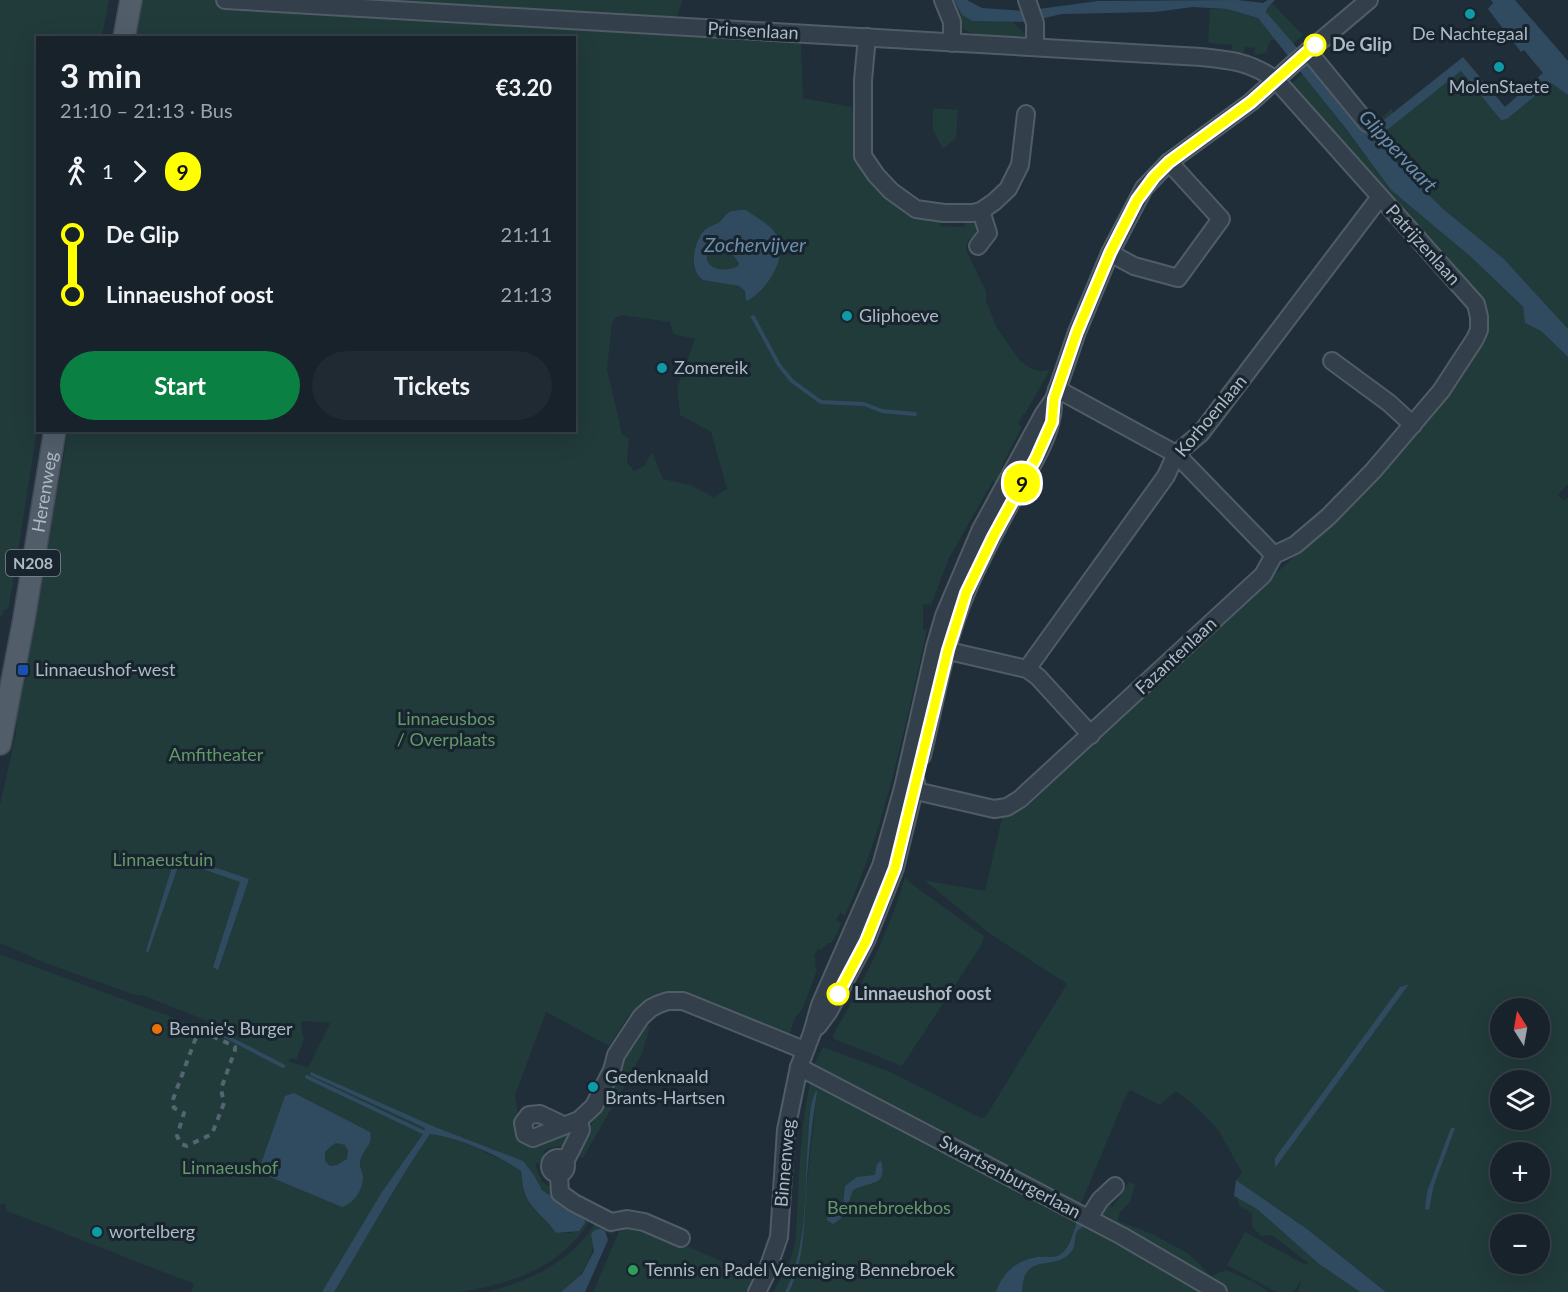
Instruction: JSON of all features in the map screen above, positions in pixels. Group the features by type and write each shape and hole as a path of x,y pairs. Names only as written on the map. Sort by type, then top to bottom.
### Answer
{"main road":[{"path":"124,36 131,0"},
{"name":"Herenweg","path":"0,744 55,432"}],"street":[{"name":"Prinsenlaan","path":"225,0 1224,59 1258,67 1276,80"},
{"path":"943,0 952,22 952,43"},
{"name":"Binnenweg","path":"757,1292 779,1237 786,1130 799,1067 820,1005 881,866 909,789 950,618 981,529 1056,394 1077,332 1110,253 1144,188 1169,162 1251,102 1369,0"},
{"path":"1028,3 1035,23 1035,47"},
{"path":"867,37 863,80 863,156 891,191 916,209 944,213 981,211 1008,189 1020,165 1026,114"},
{"path":"1308,51 1367,123"},
{"name":"Patrijzenlaan","path":"1276,80 1479,310 1479,330 1475,339 1441,391 1413,425"},
{"path":"1110,253 1134,266 1178,278 1221,219 1169,162"},
{"name":"Korhoenlaan","path":"1027,669 1166,476 1176,454 1201,434 1380,197"},
{"path":"978,246 988,233 981,211"},
{"path":"1332,361 1389,403 1413,425"},
{"path":"1056,394 1176,454 1274,555"},
{"name":"Fazantenlaan","path":"909,789 994,809 1008,807 1020,799 1263,575 1274,555 1295,545 1328,517 1373,471 1413,425"},
{"path":"941,649 1027,669 1038,677 1091,735"},
{"path":"681,1239 644,1222 627,1219 611,1222 596,1216 560,1193 562,1168 581,1130 571,1123 594,1106 612,1070 616,1055 637,1023 651,1008 668,1001 683,1001 804,1050"},
{"name":"Swartsenburgerlaan","path":"799,1067 1089,1218 1218,1292"},
{"path":"1089,1218 1100,1200 1115,1186"}],"green space":[{"path":"0,0 109,0 102,36 36,36 37,432 12,589 8,609 4,610 0,619"},
{"name":"Linnaeusbos / Overplaats","path":"142,0 683,0 675,21 533,13 533,27 801,44 803,98 852,107 852,111 860,113 860,159 937,217 941,226 964,227 966,221 976,219 976,231 974,236 968,240 966,250 986,291 986,301 997,328 1020,361 1032,369 1050,370 1018,424 1022,426 996,483 993,481 949,558 931,605 923,604 923,629 927,630 893,775 872,847 845,916 840,913 836,920 842,923 832,943 828,943 821,950 818,949 814,956 817,970 789,1037 695,1002 632,1013 609,1046 546,1012 515,1095 521,1134 583,1123 568,1146 548,1148 543,1152 547,1160 535,1164 542,1181 549,1186 552,1181 589,1217 589,1222 564,1251 533,1271 517,1278 462,1292 191,1292 194,1284 7,1211 4,1203 0,1205 0,954 245,1044 205,1020 142,995 135,995 45,963 0,943 0,805 16,733 17,711 37,573 57,493 68,432 576,432 576,36 136,36","holes":["622,315 670,322 673,334 695,339 677,388 680,415 711,432 727,489 715,496 716,498 690,485 663,479 652,452 644,466 634,471 627,462 629,439 622,434 607,369 612,324 615,318","303,1021 330,1023 308,1068 288,1061 293,1058 296,1060 304,1040 301,1024","486,1149 534,1175 542,1190 557,1200 572,1233 556,1233 526,1197 521,1171 510,1163 484,1152"]},
{"path":"949,0 954,0 965,14 978,20 1012,21 1028,37 974,34 960,28"},
{"path":"1272,3 1303,35 1293,44 1266,12"},
{"path":"1210,9 1227,9 1258,18 1276,39 1270,41 1266,53 1254,55 1255,48 1245,47 1244,53 1231,52 1232,45 1208,43"},
{"path":"1461,71 1507,119 1551,83 1568,95 1568,329 1504,259 1442,208 1371,133 1374,133 1373,125 1392,108 1393,113 1376,127 1382,133"},
{"path":"1303,73 1391,190 1471,257 1523,308 1525,323 1541,331 1568,357 1568,484 1558,495 1563,500 1568,498 1568,1292 1386,1292 1307,1229 1236,1180 1242,1173 1219,1131 1196,1107 1176,1091 1160,1105 1130,1090 1079,1209 952,1135 812,1068 823,1047 888,1071 981,1118 986,1116 1067,984 989,933 924,880 985,891 1002,818 1025,808 1302,549 1487,322 1311,112 1292,83"},
{"path":"933,108 958,110 956,138 943,149 933,130"},
{"path":"905,877 984,936 982,944 902,1066 834,1039 833,1035 883,938"},
{"path":"647,1026 650,1027 642,1053 630,1076 619,1069 629,1049 634,1047 639,1038 634,1034 643,1033"},
{"path":"618,1073 629,1078 583,1158 575,1155"},
{"name":"Bennebroekbos","path":"811,1079 1094,1219 1107,1194 1112,1208 1129,1182 1135,1185 1130,1202 1120,1212 1118,1221 1150,1233 1189,1254 1211,1276 1226,1270 1254,1282 1269,1292 788,1292 797,1272 800,1244 792,1276 785,1292 773,1292 788,1265 794,1248 802,1136","holes":["817,1092 804,1205 808,1148"]},
{"path":"1237,1198 1257,1209 1319,1264 1360,1292 1298,1292 1301,1280 1294,1292 1276,1292 1227,1265 1245,1232 1306,1265 1308,1263 1272,1235 1262,1236 1252,1227 1252,1213 1239,1206"},
{"path":"595,1223 618,1223 613,1235 600,1229 582,1272 570,1286 561,1292 485,1292 524,1280 561,1260 585,1237"},
{"path":"636,1223 754,1276 746,1292 593,1292 621,1227"}],"water":[{"path":"954,0 967,0 982,8 1024,11 1098,1 1238,0 1263,3 1275,0 1266,12 1396,162 1442,208 1504,259 1568,329 1568,357 1541,331 1525,323 1523,307 1471,257 1391,190 1258,18 1227,9 1193,7 1155,12 1062,14 1027,22 973,21 962,15"},
{"path":"1491,0 1515,0 1568,61 1568,95 1551,83 1507,119 1501,120 1461,71 1382,134 1375,127 1463,57 1505,107 1543,73 1524,50 1521,52 1488,9 1493,3"},
{"name":"Zochervijver","path":"746,210 773,230 780,249 779,260 769,280 762,289 746,301 745,291 739,286 703,280 696,270 694,258 696,244 704,231 730,212","holes":["715,248 731,252 739,263 738,266 721,269 711,266 708,262 708,250"]},
{"path":"176,854 249,879 218,970 213,967 240,882 180,861 148,953 146,951"},
{"path":"1409,984 1275,1168 1275,1158 1400,987"},
{"path":"311,1072 435,1127 523,1161 542,1190 584,1218 585,1223 579,1231 556,1233 526,1197 521,1171 477,1148 430,1134 334,1292 322,1292 382,1192 425,1128 310,1075"},
{"path":"816,1091 801,1250 794,1281 789,1292 785,1292 798,1256 804,1218 810,1115"},
{"path":"294,1093 370,1132 370,1143 360,1161 363,1177 360,1191 346,1205 342,1207 258,1172 285,1096","holes":["336,1143 345,1145 348,1151 347,1159 330,1166 325,1161 325,1152"]},
{"path":"1451,1128 1455,1128 1434,1185 1429,1210 1425,1209 1427,1192"},
{"path":"881,1161 883,1169 880,1179 853,1190 841,1218 833,1224 827,1220 827,1212 832,1210 839,1213 843,1206 845,1186 857,1177 875,1175 877,1164"},
{"path":"1236,1180 1307,1229 1386,1292 1360,1292 1319,1264 1257,1209 1234,1196"},
{"path":"1078,1220 1085,1224 1075,1236 1074,1248 1071,1252 1058,1260 1038,1264 1028,1271 1024,1278 1022,1292 996,1292 1006,1273 1017,1264 1037,1257 1059,1256 1069,1243"},
{"path":"601,1229 605,1231 608,1240 585,1292 561,1292 582,1274 594,1251 591,1234"}],"waterway":[{"path":"753,317 779,365 792,381 821,402 864,404 882,411 915,414"},
{"path":"212,1029 283,1066"},
{"path":"307,1077 425,1133"}],"railway":[{"path":"201,1033 232,1045 235,1050 221,1089 224,1103 212,1134 187,1146 181,1144 177,1136 184,1113 174,1108 172,1102 195,1040 201,1033"}],"bus line":[{"name":"9","path":"838,994 866,941 895,868 948,650 966,593 993,537 1036,458 1052,422 1054,399 1077,332 1110,253 1137,200 1154,177 1169,162 1251,102 1315,45"}],"place":[{"name":"De Nachtegaal","path":"1470,14"},
{"name":"De Glip","path":"1315,45"},
{"name":"MolenStaete","path":"1499,67"},
{"name":"Gliphoeve","path":"847,316"},
{"name":"Zomereik","path":"662,368"},
{"name":"Linnaeushof-west","path":"23,670"},
{"name":"Linnaeushof oost","path":"838,994"},
{"name":"Bennie's Burger","path":"157,1029"},
{"name":"Gedenknaald Brants-Hartsen","path":"593,1087"},
{"name":"wortelberg","path":"97,1232"},
{"name":"Tennis en Padel Vereniging Bennebroek","path":"633,1270"}],"water label":[{"name":"Glippervaart","path":"1398,151"}],"park label":[{"name":"Amfitheater","path":"216,755"},
{"name":"Linnaeustuin","path":"163,860"},
{"name":"Linnaeushof","path":"230,1168"}]}
